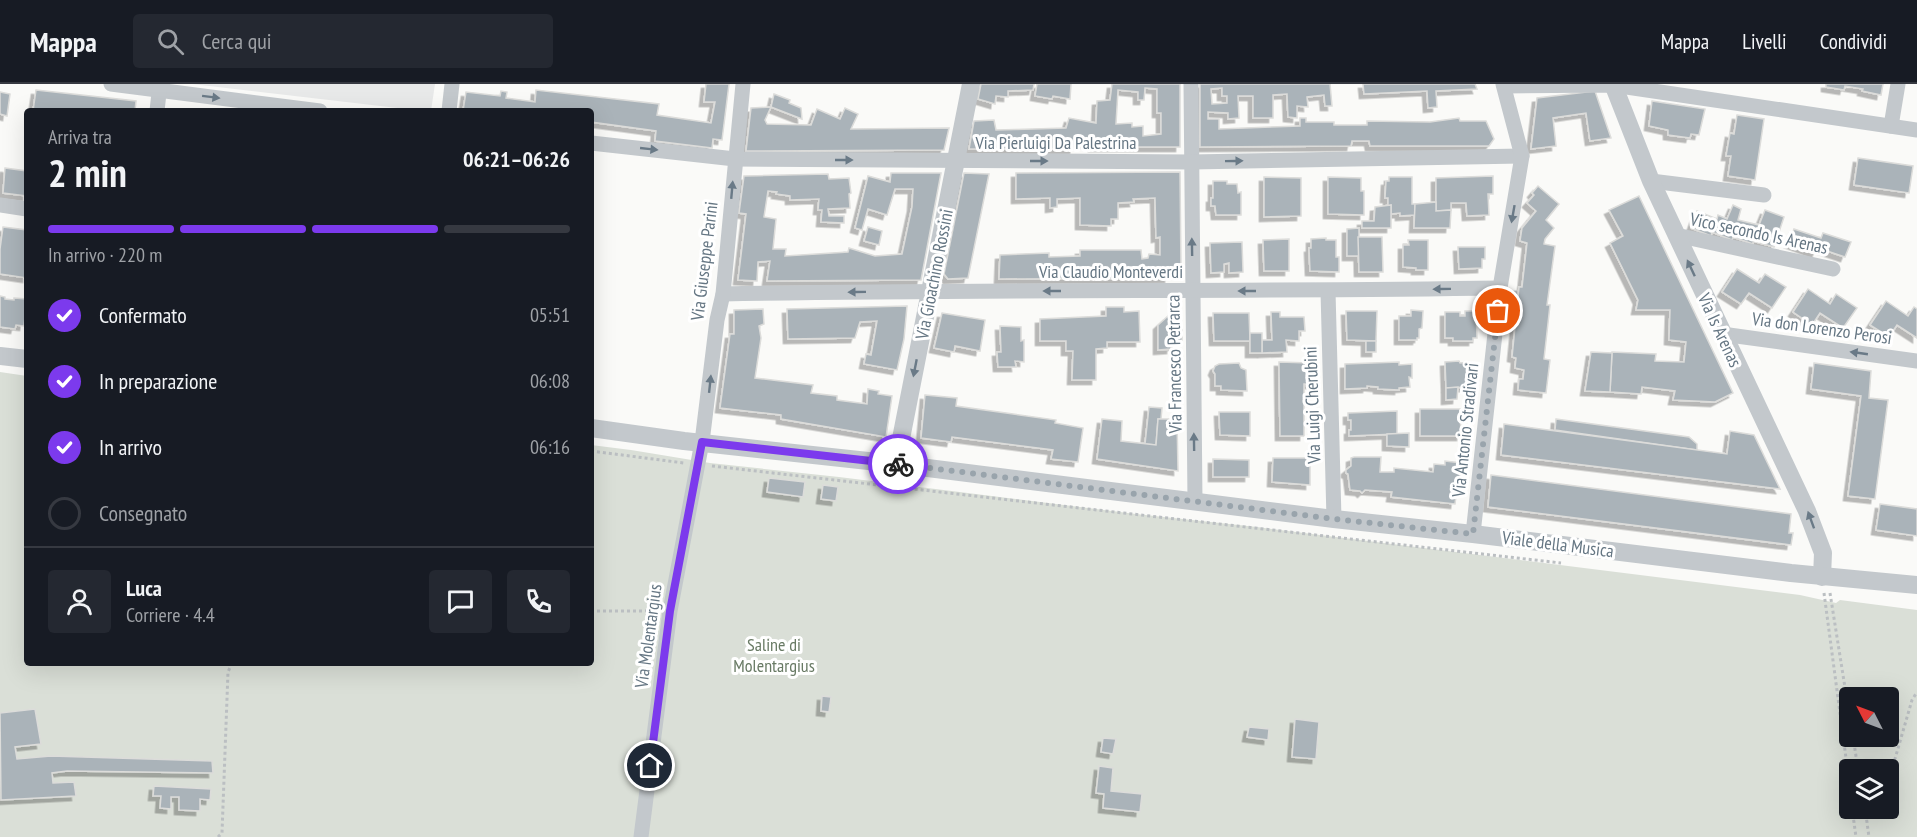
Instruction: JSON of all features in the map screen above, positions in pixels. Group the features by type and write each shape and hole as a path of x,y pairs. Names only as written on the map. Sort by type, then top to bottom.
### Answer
{"street":[{"path":"111,84 159,87 300,108"},
{"path":"449,108 452,84"},
{"name":"Via Giuseppe Parini","path":"702,442 717,320 723,294 743,84"},
{"name":"Via Gioachino Rossini","path":"896,464 971,84"},
{"name":"Via Francesco Petrarca","path":"1191,84 1195,501"},
{"path":"1503,85 1613,84 1917,130"},
{"name":"Via Is Arenas","path":"1613,84 1651,181 1807,511 1823,553 1823,585"},
{"path":"1891,126 1898,84"},
{"name":"Via Antonio Stradivari","path":"1473,534 1500,288 1522,156 1503,85"},
{"path":"157,108 159,87"},
{"name":"Via Pierluigi Da Palestrina","path":"594,143 735,159 1191,162 1522,156"},
{"path":"1651,181 1764,195"},
{"path":"0,205 24,209"},
{"name":"Vico secondo Is Arenas","path":"1676,235 1833,269"},
{"name":"Via Claudio Monteverdi","path":"723,294 931,290 1328,291 1500,288"},
{"name":"Via Luigi Cherubini","path":"1328,291 1334,519"},
{"name":"Via don Lorenzo Perosi","path":"1722,334 1917,361"},
{"path":"0,356 24,359"},
{"name":"Viale della Musica","path":"594,428 1473,534 1823,585 1917,585"},
{"name":"Via Molentargius","path":"641,837 670,611 702,442"}],"path":[{"path":"594,451 1564,564"},
{"path":"1823,585 1830,594 1845,687"},
{"path":"1823,585 1846,759"},
{"path":"594,611 670,611"},
{"path":"218,837 222,833 230,666"},
{"path":"1895,759 1912,700 1917,692"},
{"path":"1854,819 1856,837"},
{"path":"1867,819 1869,837"}],"shaded area":[{"path":"192,84 435,84 431,108 397,108"}],"green space":[{"name":"Saline di Molentargius","path":"0,372 24,376 24,666 594,666 594,445 710,463 1257,527 1800,595 1836,603 1840,600 1917,610 1917,837 0,837"}],"building":[{"path":"706,84 729,84 722,140 713,139 712,148 655,141 656,131 594,122 594,108 463,108 466,92 500,96 501,91 507,92 506,98 535,102 536,90 659,104 657,115 711,123 715,102 704,102"},
{"path":"981,84 1034,84 1033,90 1008,91 1008,97 996,96 995,104 978,99"},
{"path":"1037,84 1071,84 1070,99 1035,96"},
{"path":"1112,84 1180,84 1180,147 1093,147 1093,145 1075,142 1074,149 969,149 974,121 994,120 996,130 1066,128 1069,118 1096,123 1097,101 1110,100","holes":["1145,88 1157,89 1157,113 1161,113 1161,134 1143,136 1143,126 1132,127 1132,123 1116,124 1118,90 1138,92 1138,100 1144,100"]},
{"path":"1200,84 1330,84 1332,106 1325,106 1324,95 1307,97 1308,107 1297,106 1297,118 1288,117 1287,94 1273,95 1273,118 1253,118 1253,96 1238,96 1239,118 1228,119 1228,113 1208,112 1208,119 1219,119 1219,129 1300,126 1300,118 1306,118 1306,122 1334,122 1334,125 1367,125 1367,121 1430,122 1459,118 1460,121 1486,121 1494,139 1489,146 1370,146 1369,141 1352,141 1351,146 1200,147","holes":["1222,88 1222,96 1227,96 1227,103 1212,104 1211,89"]},
{"path":"1363,84 1475,84 1477,89 1436,91 1437,107 1428,108 1427,91 1364,94"},
{"path":"1826,84 1883,84 1881,95 1845,86 1844,90 1826,87"},
{"path":"36,90 136,101 135,108 33,108"},
{"path":"1595,91 1611,138 1590,141 1586,113 1553,118 1556,146 1531,149 1537,98"},
{"path":"0,92 10,94 7,116 0,114"},
{"path":"774,94 790,100 789,103 801,108 802,119 771,107"},
{"path":"1652,101 1705,109 1699,135 1691,134 1690,138 1668,135 1668,130 1649,126"},
{"path":"771,107 765,120 767,124 811,125 817,109 840,119 845,108 858,114 851,129 949,128 944,150 746,151 751,108"},
{"path":"1737,115 1764,119 1755,180 1728,176 1731,156 1726,156 1730,133 1734,134"},
{"path":"1858,158 1913,166 1909,193 1854,185"},
{"path":"5,168 24,171 24,196 3,193"},
{"path":"1180,172 1181,268 1168,269 1169,278 999,279 1000,255 1049,253 1049,257 1080,256 1080,250 1141,250 1142,259 1148,258 1149,254 1160,255 1160,237 1156,238 1155,198 1133,199 1134,202 1118,203 1118,219 1111,219 1111,226 1080,225 1080,198 1057,199 1057,207 1050,208 1050,198 1016,199 1016,173"},
{"path":"891,173 941,173 921,280 767,281 770,261 758,262 757,281 738,280 746,214 739,213 744,176 828,174 829,179 849,178 850,208 828,209 829,216 844,216 844,223 821,222 822,210 818,210 819,199 790,200 790,196 768,191 764,217 776,219 773,249 786,249 785,256 848,252 849,248 875,256 902,254 912,207 913,189 895,189 887,215 868,209 862,230 855,228 868,176 890,182"},
{"path":"964,173 989,174 968,278 948,279 944,274"},
{"path":"1493,176 1493,194 1488,194 1489,215 1467,216 1466,203 1451,203 1451,210 1436,211 1436,178"},
{"path":"1264,177 1301,178 1301,216 1264,217"},
{"path":"1328,177 1361,178 1361,191 1364,191 1364,215 1328,214"},
{"path":"1389,177 1412,177 1412,204 1415,204 1415,215 1391,214 1391,205 1388,206 1388,198 1385,198 1386,181 1389,181"},
{"path":"1213,181 1237,184 1238,193 1241,192 1241,215 1216,215 1215,206 1211,206"},
{"path":"1538,186 1559,204 1546,220 1554,228 1545,239 1544,244 1555,246 1547,305 1550,305 1544,359 1550,360 1546,393 1518,390 1519,379 1523,379 1524,370 1515,368 1516,358 1512,357 1519,287 1522,287 1527,243 1520,241 1522,228 1536,211 1527,203"},
{"path":"1639,196 1733,393 1715,402 1673,400 1675,391 1642,387 1641,394 1610,392 1612,352 1656,354 1655,361 1684,362 1686,342 1669,340 1670,310 1636,310 1638,300 1610,243 1623,236 1609,210"},
{"path":"1436,202 1436,211 1451,210 1450,228 1414,228 1415,204"},
{"path":"1391,205 1391,228 1362,228 1362,221 1374,221 1375,207"},
{"path":"1733,205 1741,209 1738,220 1759,225 1765,210 1784,217 1774,247 1753,241 1753,244 1733,237 1732,240 1712,232 1711,236 1691,228 1697,211 1717,219 1718,215 1727,219"},
{"path":"3,227 24,230 24,278 0,274"},
{"path":"868,227 882,231 879,245 864,241"},
{"path":"1359,228 1359,256 1347,256 1347,229"},
{"path":"1794,229 1821,238 1823,233 1851,242 1845,257 1818,248 1816,253 1789,243"},
{"path":"1358,237 1382,237 1383,272 1359,272"},
{"path":"1326,238 1326,240 1336,240 1339,272 1310,271 1311,239"},
{"path":"1289,239 1289,271 1264,271 1263,240"},
{"path":"1408,240 1428,240 1428,270 1403,267 1403,245 1409,245"},
{"path":"1242,242 1243,272 1229,273 1229,263 1224,264 1224,272 1211,273 1210,243"},
{"path":"1458,247 1485,247 1482,268 1459,269"},
{"path":"1737,269 1759,283 1765,274 1786,287 1772,308 1749,293 1741,304 1722,292"},
{"path":"1808,289 1830,304 1836,294 1857,308 1843,328 1820,313 1812,325 1793,312"},
{"path":"0,296 5,299 24,299 24,326 16,325 15,329 0,327"},
{"path":"1886,301 1908,316 1914,307 1917,309 1917,338 1897,325 1889,337 1870,325"},
{"path":"907,306 904,339 897,370 864,364 866,354 871,355 877,321 860,322 855,338 788,339 787,309"},
{"path":"1106,307 1124,307 1124,312 1139,311 1140,342 1107,342 1107,348 1096,349 1096,380 1072,380 1073,351 1066,351 1066,341 1040,341 1040,319 1106,316"},
{"path":"763,309 764,324 759,326 761,338 755,378 813,385 811,393 837,396 837,400 867,404 868,389 879,391 878,394 892,396 886,437 781,419 781,415 720,408 730,334 734,334 734,310"},
{"path":"1411,310 1423,311 1419,338 1399,340 1399,316 1411,316"},
{"path":"1346,311 1377,311 1376,341 1347,340"},
{"path":"1465,311 1476,311 1477,338 1473,338 1473,341 1453,341 1453,338 1445,338 1445,312 1460,312 1460,316 1465,316"},
{"path":"1271,312 1280,312 1280,317 1304,317 1305,331 1299,331 1299,341 1286,340 1287,352 1262,353 1262,340 1272,340"},
{"path":"942,313 985,320 980,351 955,346 954,352 934,348"},
{"path":"1213,313 1249,313 1250,341 1214,341"},
{"path":"1168,316 1175,322 1178,329 1182,329 1182,345 1158,350 1158,325"},
{"path":"1000,326 1021,327 1021,341 1024,340 1024,362 1015,361 1016,367 998,367 997,352 1001,352"},
{"path":"1250,333 1262,333 1262,353 1250,353"},
{"path":"1366,341 1376,341 1376,352 1366,352"},
{"path":"1591,352 1612,353 1610,392 1585,391"},
{"path":"1459,361 1460,363 1471,362 1472,379 1468,379 1468,387 1446,388 1445,362"},
{"path":"1279,362 1310,363 1310,384 1304,384 1304,436 1280,436"},
{"path":"1399,362 1399,365 1412,364 1412,378 1409,377 1410,387 1399,388 1399,390 1367,386 1367,388 1345,389 1345,364"},
{"path":"1239,363 1241,368 1246,370 1247,391 1221,390 1221,386 1215,386 1213,371 1215,366"},
{"path":"1814,363 1871,371 1869,398 1888,400 1875,499 1848,496 1861,396 1811,389"},
{"path":"1458,387 1457,399 1446,400 1446,388"},
{"path":"925,395 957,398 956,406 1056,420 1055,423 1083,428 1078,462 1051,459 1053,450 952,437 951,442 921,438"},
{"path":"1149,407 1162,408 1161,419 1158,419 1156,445 1145,444"},
{"path":"1420,409 1460,409 1461,436 1420,436"},
{"path":"1397,411 1397,434 1349,436 1351,420 1348,420 1348,413"},
{"path":"1219,412 1250,412 1250,436 1220,435"},
{"path":"1102,419 1122,421 1121,441 1156,445 1158,419 1177,419 1178,471 1097,459"},
{"path":"1556,419 1689,437 1697,444 1697,450 1555,430"},
{"path":"1504,424 1727,454 1730,431 1754,435 1780,489 1501,455"},
{"path":"1409,433 1409,447 1387,446 1387,434"},
{"path":"1381,457 1380,472 1394,472 1394,468 1433,472 1434,464 1445,465 1445,461 1462,463 1455,504 1391,497 1392,492 1365,490 1362,493 1350,490 1346,470 1351,466 1351,458"},
{"path":"1273,458 1310,458 1310,485 1272,482"},
{"path":"1213,459 1249,460 1249,477 1213,477"},
{"path":"1491,475 1791,514 1789,533 1793,533 1791,545 1488,507"},
{"path":"769,478 805,482 803,497 767,492"},
{"path":"823,485 838,487 836,501 821,499"},
{"path":"1880,504 1917,509 1917,536 1876,530"},
{"path":"822,696 831,697 829,712 821,711"},
{"path":"35,709 41,744 15,747 17,759 51,756 212,761 213,773 67,771 52,773 53,783 74,782 76,796 1,800 0,713"},
{"path":"1295,719 1319,722 1316,759 1292,757"},
{"path":"1249,727 1269,729 1268,740 1247,737"},
{"path":"1103,738 1116,739 1113,754 1101,752"},
{"path":"1099,766 1113,768 1111,791 1142,794 1140,812 1103,808 1104,794 1096,793"},
{"path":"154,786 211,789 210,800 200,799 200,811 179,810 179,797 171,797 171,809 160,808 161,796 153,796"}],"way so far":[{"path":"898,464 1334,519 1473,534 1498,311"}],"route":[{"path":"650,766 670,611 702,442 898,464"}]}
